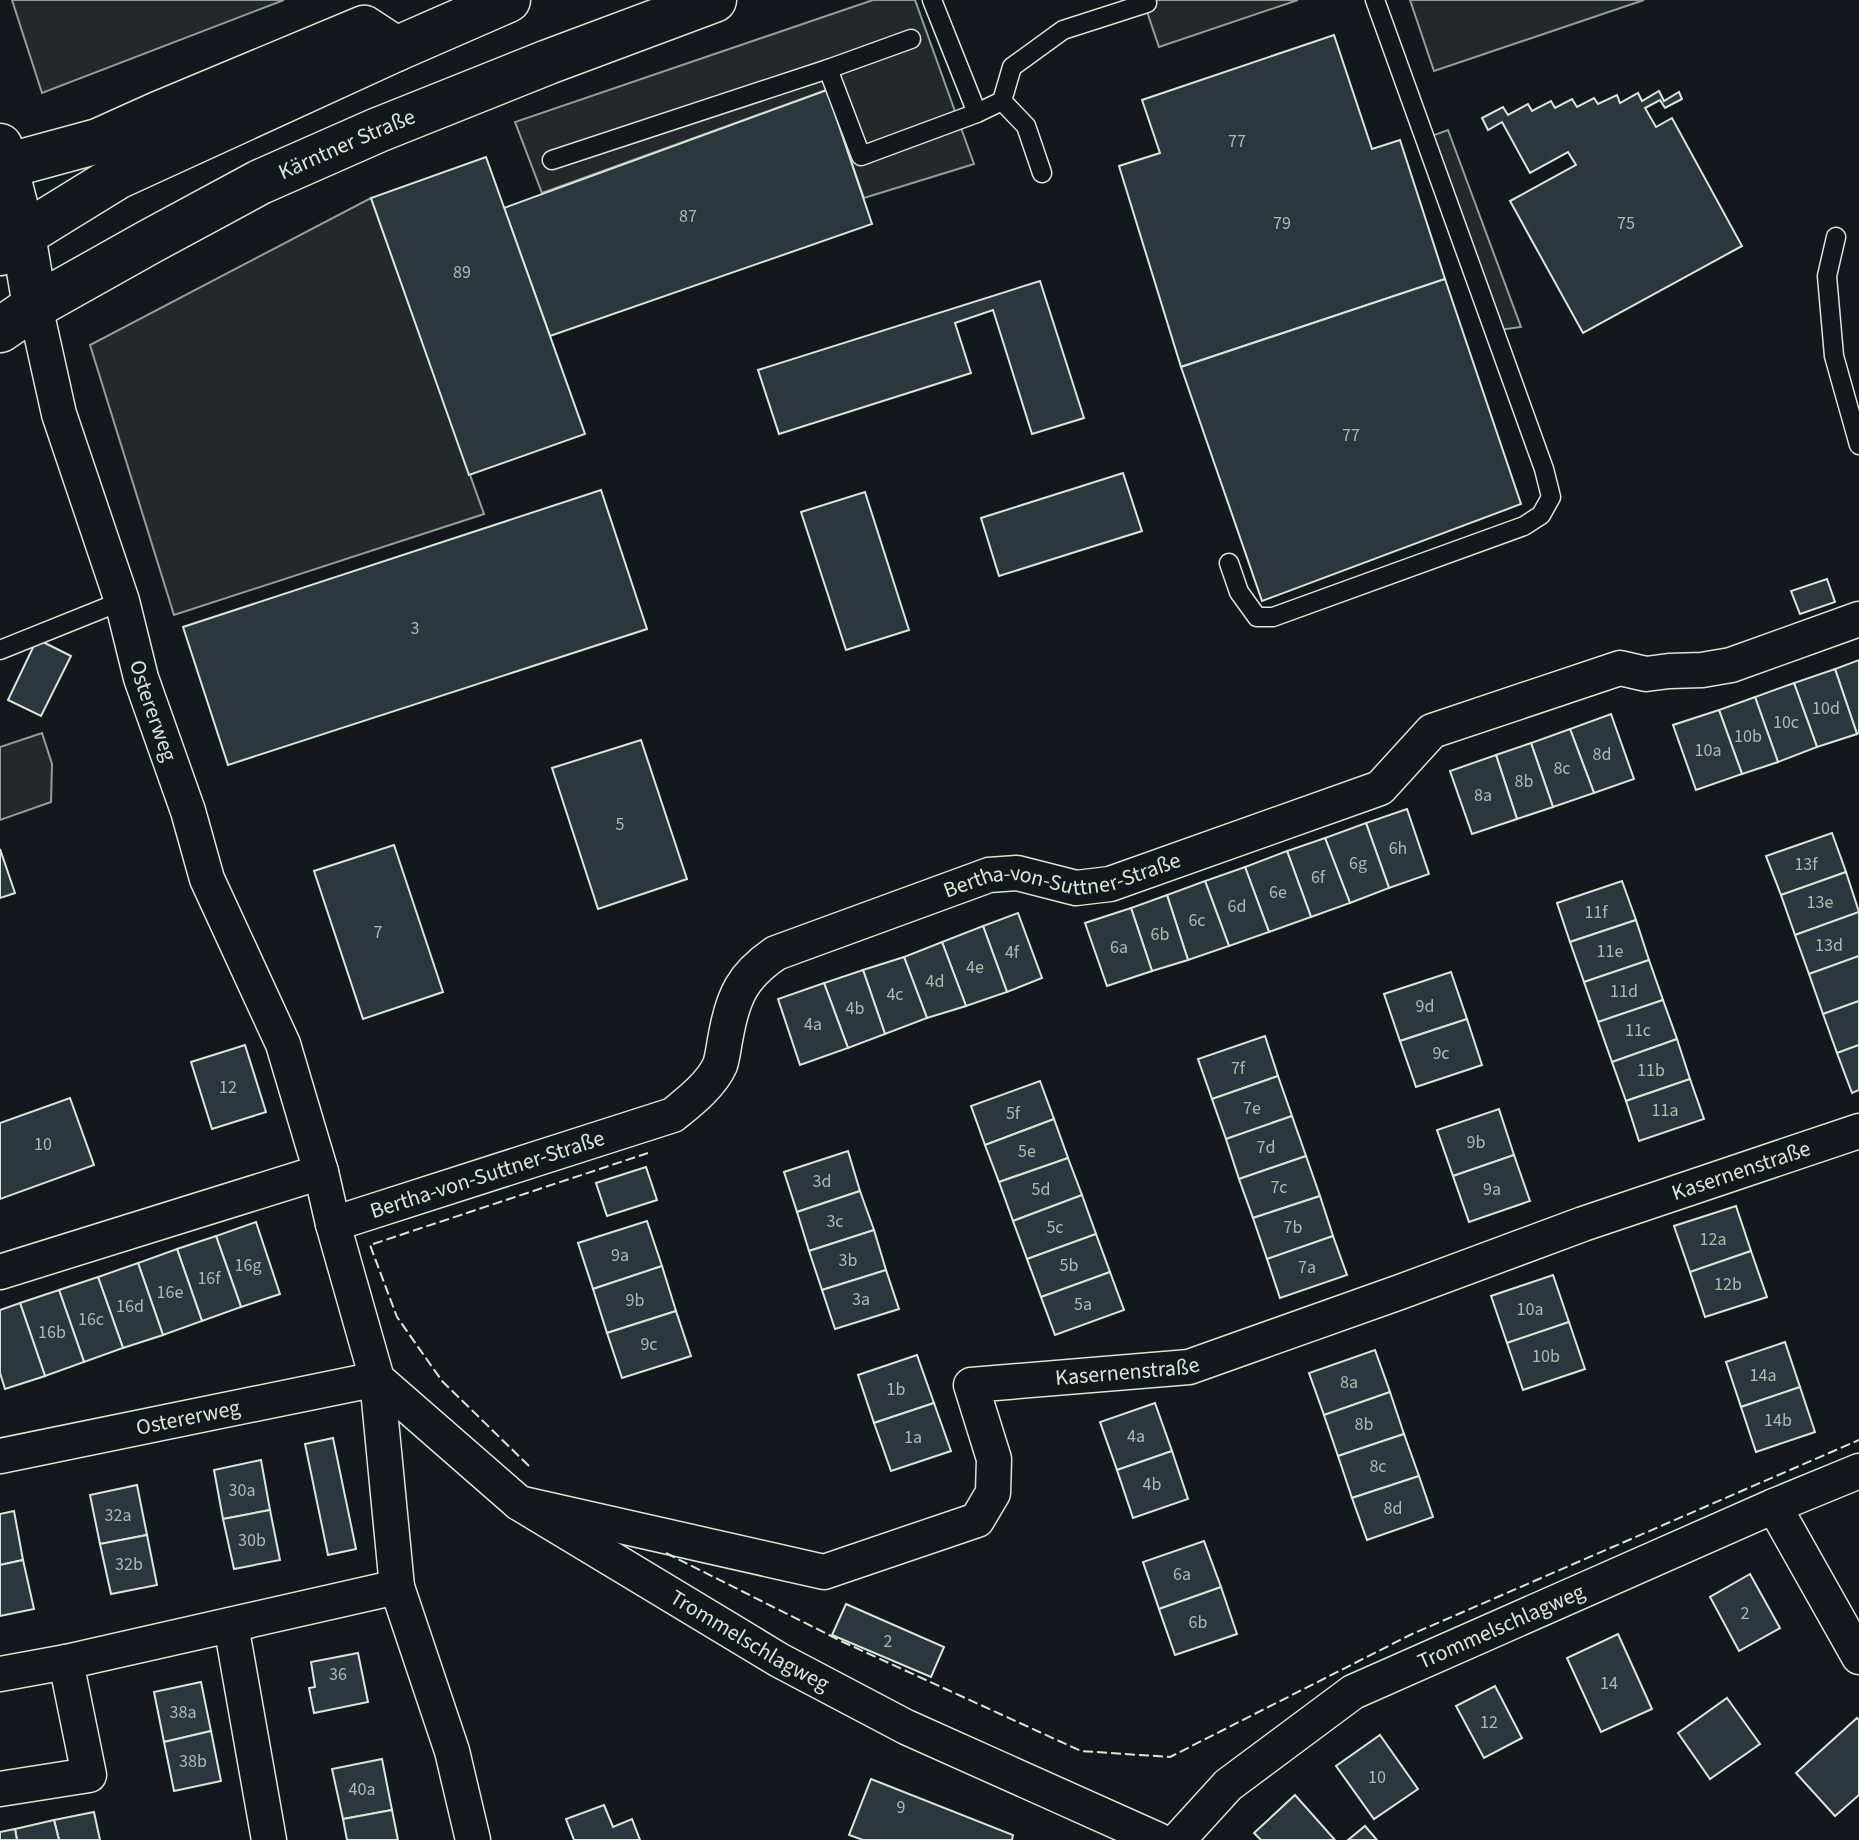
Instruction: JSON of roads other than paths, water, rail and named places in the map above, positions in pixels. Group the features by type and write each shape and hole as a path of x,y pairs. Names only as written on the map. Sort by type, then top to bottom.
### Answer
{"main road":[{"path":"11,244 117,177 508,0"},
{"name":"Kärntner Straße","path":"0,330 35,306 260,182 392,124 714,0"},
{"path":"2,160 98,141 364,28 396,49"},
{"name":"Ostererweg","path":"2,160 11,244 35,306"}],"street":[{"name":"Ostererweg","path":"35,306 59,414 122,601 141,678 188,811 207,879 283,1044 321,1172 377,1379 397,1587 452,1751 473,1840"},
{"name":"Bertha-von-Suttner-Straße","path":"333,1224 673,1115 699,1094 719,1066 739,988 757,966 776,953 989,875 1017,873 1076,888 1110,884 1380,788 1432,731 1620,668 1646,674 1731,665 1859,619"},
{"name":"Kasernenstraße","path":"519,1503 824,1572 977,1520 993,1493 994,1459 971,1385 1189,1367 1583,1224 1859,1131"},
{"path":"0,1272 321,1172"},
{"name":"Ostererweg","path":"0,1456 377,1379"},
{"name":"Trommelschlagweg","path":"377,1379 519,1503 779,1660 892,1719 1158,1840"},
{"name":"Trommelschlagweg","path":"1178,1840 1228,1785 1353,1692 1859,1471"},
{"path":"1774,1506 1859,1657"},
{"path":"0,1674 66,1662 397,1587"},
{"path":"231,1625 269,1840"},
{"path":"0,1789 89,1775 66,1662"}],"lane":[{"path":"932,0 977,113"},
{"path":"1229,563 1239,592 1257,617 1273,617 1524,526 1541,515 1551,497 1544,469 1375,0"},
{"path":"828,69 861,156 1002,101 1012,67 1063,30 1147,3"},
{"path":"552,160 911,39"},
{"path":"1002,101 1026,126 1042,173"},
{"path":"1836,237 1827,276 1834,356 1859,445"},
{"path":"0,650 122,601"}]}
